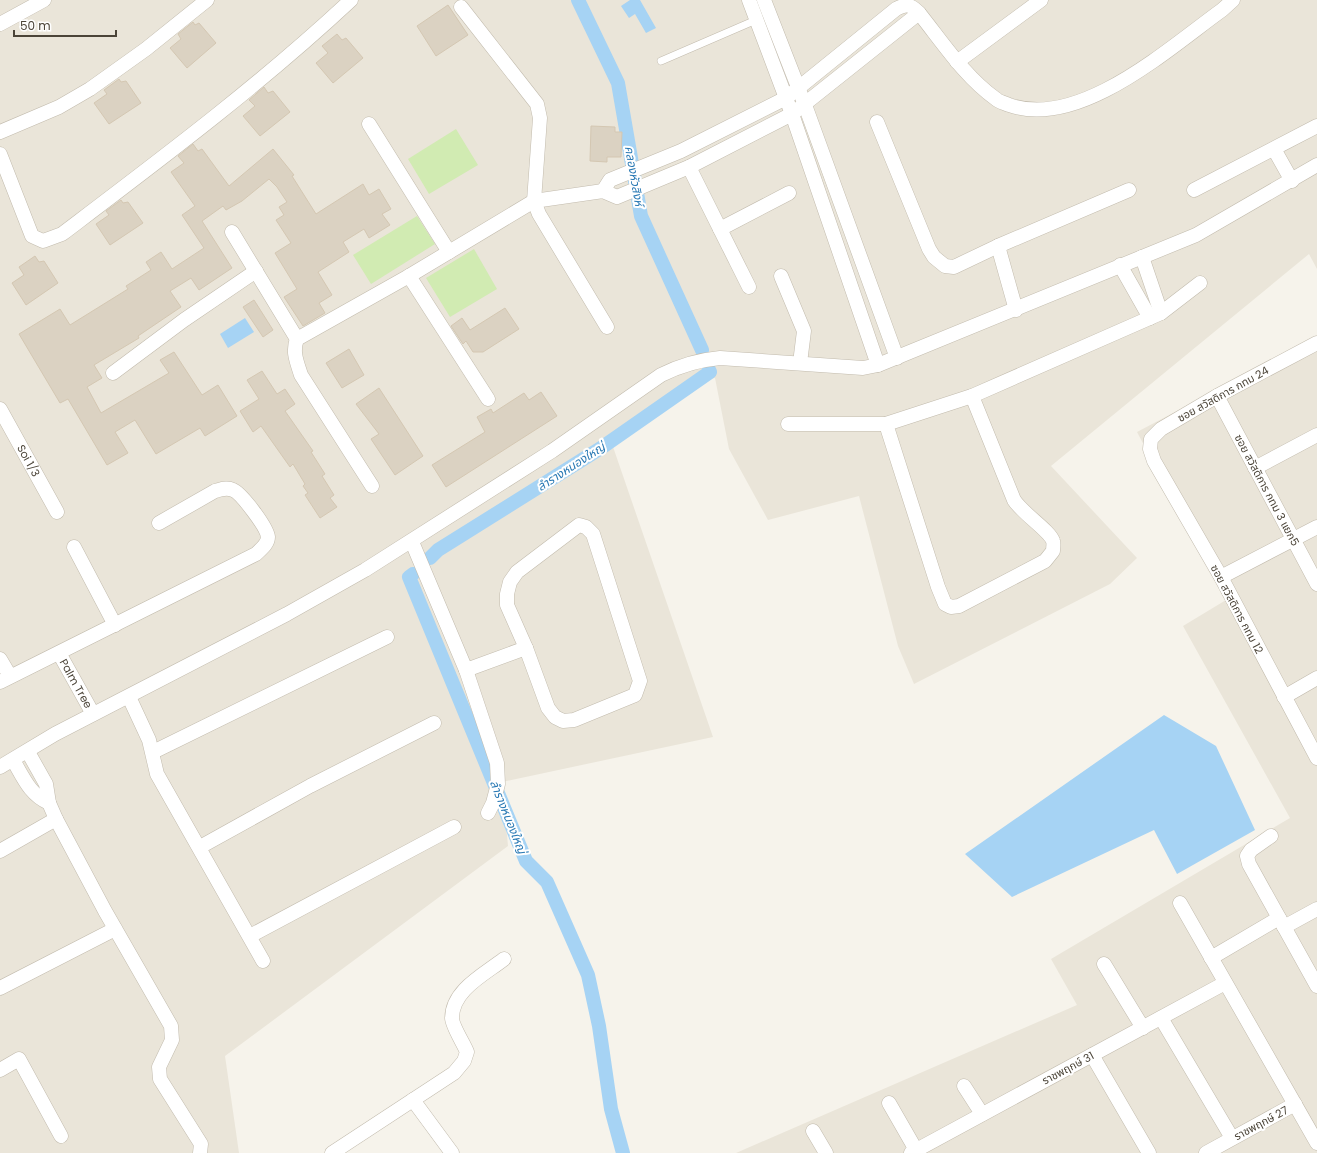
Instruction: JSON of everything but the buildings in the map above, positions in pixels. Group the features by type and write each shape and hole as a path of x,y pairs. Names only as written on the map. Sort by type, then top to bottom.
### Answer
{"street":[{"path":"0,24 44,0"},
{"path":"0,132 59,107 90,89 146,49 207,0"},
{"path":"0,154 32,236 43,241 62,234 183,143 323,26 351,0"},
{"path":"749,0 792,114 878,365"},
{"path":"764,0 804,105 896,358"},
{"path":"958,62 1041,0"},
{"path":"603,191 610,180 682,151 786,98 896,9 903,5 908,5 919,13 970,77 997,100 1018,108 1038,111 1067,107 1098,94 1128,78 1222,10 1233,0"},
{"path":"461,7 537,104 540,118 534,201 539,214 607,327"},
{"path":"372,486 302,375 296,359 294,348 297,339 409,276 534,201 603,191 617,197 689,167 792,114 919,13"},
{"path":"877,122 934,258 945,266 954,266 1129,190"},
{"path":"369,124 449,252"},
{"path":"1194,190 1317,126"},
{"path":"1274,149 1292,181"},
{"path":"0,767 28,752 55,734 287,614 365,570 412,542 552,451 661,376 680,366 702,359 720,358 863,368 878,365 1016,310 1120,265 1196,235 1292,181 1317,165"},
{"path":"689,167 749,287"},
{"path":"720,229 790,193"},
{"path":"232,232 297,339"},
{"path":"998,246 1016,310"},
{"path":"1142,257 1155,316"},
{"path":"1120,265 1155,316"},
{"path":"113,373 184,320 256,271"},
{"path":"409,276 488,399"},
{"path":"781,276 804,331 800,363"},
{"path":"788,424 886,424 972,396 1155,316 1200,284"},
{"name":"ซอย สวัสดิการ กทม 24","path":"1154,461 1150,449 1151,438 1161,429 1216,396 1317,343"},
{"path":"886,424 938,587 945,604 951,607 959,606 1045,561 1053,551 1053,541 1047,533 1020,510 1014,500 972,396"},
{"name":"ซอย สวัสดิการ กทม 3 แยก5","path":"1216,396 1317,584"},
{"name":"Soi 1/3","path":"0,409 57,512"},
{"path":"1255,468 1317,435"},
{"name":"ซอย สวัสดิการ กทม 12","path":"1154,461 1221,577 1317,758"},
{"path":"0,659 5,679 256,554 265,546 268,537 263,526 239,493 231,489 223,488 215,491 159,523"},
{"path":"579,525 586,527 593,534 640,681 635,695 574,720 563,721 555,717 548,708 526,648 506,605 510,582 517,572 570,531 579,525"},
{"path":"1221,577 1317,527"},
{"path":"412,542 466,670 497,763 498,784 491,808"},
{"path":"74,547 115,625"},
{"path":"154,752 387,637"},
{"path":"466,670 526,648"},
{"name":"Palm Tree","path":"59,653 93,714"},
{"path":"1284,697 1317,678"},
{"path":"129,697 154,752 157,774 200,847 263,961"},
{"path":"200,847 310,786 434,723"},
{"path":"28,752 48,788 48,803 56,819 115,929 171,1026 172,1040 159,1067 160,1079 201,1144 200,1153"},
{"path":"13,760 32,793 48,803"},
{"path":"0,851 56,819"},
{"path":"250,936 454,827"},
{"path":"1271,836 1251,850 1247,856 1249,864 1281,923 1316,982"},
{"path":"1180,903 1317,1143"},
{"path":"1211,958 1281,923 1317,909"},
{"path":"0,988 115,929"},
{"path":"332,1153 454,1072 464,1061 467,1052 452,1019 455,1002 466,988 504,959"},
{"path":"1104,964 1142,1028"},
{"name":"ราชพฤกษ์ 31","path":"913,1152 1225,983"},
{"path":"1161,1018 1232,1138"},
{"path":"1092,1055 1149,1153"},
{"path":"0,1070 18,1059 61,1136"},
{"path":"964,1086 982,1114"},
{"path":"413,1100 452,1153"},
{"path":"888,1103 913,1152"},
{"name":"ราชพฤกษ์ 27","path":"1206,1153 1295,1104"},
{"path":"813,1131 826,1153"}],"lane":[{"path":"661,61 756,20"}],"shaded area":[{"path":"0,0 1317,0 1317,269 1309,254 1051,466 1137,558 1110,584 914,684 898,646 859,496 768,520 729,449 715,378 687,382 611,441 713,737 502,782 508,846 225,1056 239,1153 0,1153"},
{"path":"1317,337 1317,1153 736,1153 1077,1005 1051,959 1290,818 1183,626 1226,600 1137,432"}],"green space":[{"path":"456,129 478,165 429,194 408,159"},
{"path":"417,216 435,244 371,284 353,255"},
{"path":"474,249 497,289 450,317 426,278"}],"water":[{"path":"630,0 640,0 656,28 646,33 635,14 629,18 621,6"},
{"path":"245,318 254,332 228,348 220,334"},
{"path":"1164,715 1216,746 1255,830 1177,874 1154,830 1012,897 965,854"}],"waterway":[{"name":"คลองหัวสิงห์","path":"578,0 618,83 641,216 702,350"},
{"name":"ลำรางหนองใหญ่","path":"430,558 438,550 601,448 710,372 709,370"},
{"name":"ลำรางหนองใหญ่","path":"413,574 409,577 526,861 547,882 588,975 599,1026 611,1109 623,1153"}]}
